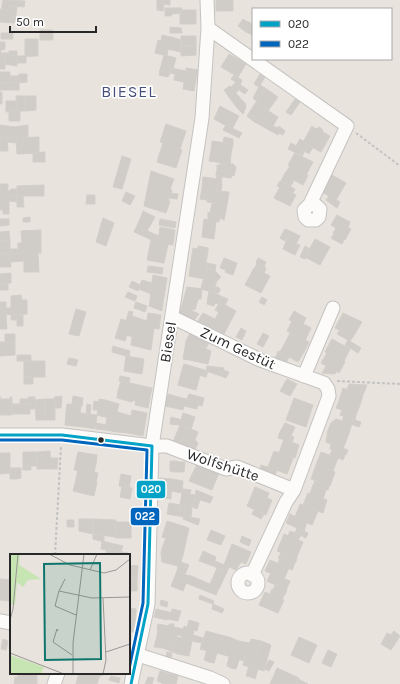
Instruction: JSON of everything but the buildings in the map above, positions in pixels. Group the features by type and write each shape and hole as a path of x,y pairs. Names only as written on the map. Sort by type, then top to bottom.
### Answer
{"street":[{"name":"Biesel","path":"131,684 134,653 148,604 152,446 202,118 208,28 207,0"},
{"path":"208,28 252,59"},
{"path":"253,60 347,126 310,204"},
{"path":"304,376 333,308"},
{"name":"Zum Gestüt","path":"172,317 260,360 324,383"},
{"path":"252,574 286,502 294,490 329,396 328,389 324,383"},
{"name":"Wolfshütte","path":"0,435 62,435 152,446 167,446 226,469 237,467 294,490"},
{"path":"0,621 10,623"},
{"path":"134,653 210,678 223,684"},
{"path":"54,684 58,674"}],"path":[{"path":"347,126 400,166"},
{"path":"324,383 331,380 400,384"},
{"path":"55,554 62,435"}],"transit line":[{"name":"020","path":"0,435 62,435 152,446 148,604 131,684"},
{"name":"022","path":"0,440 62,440 147,450 143,603 130,664"}],"district":[{"name":"BIESEL","path":"129,91"}]}
